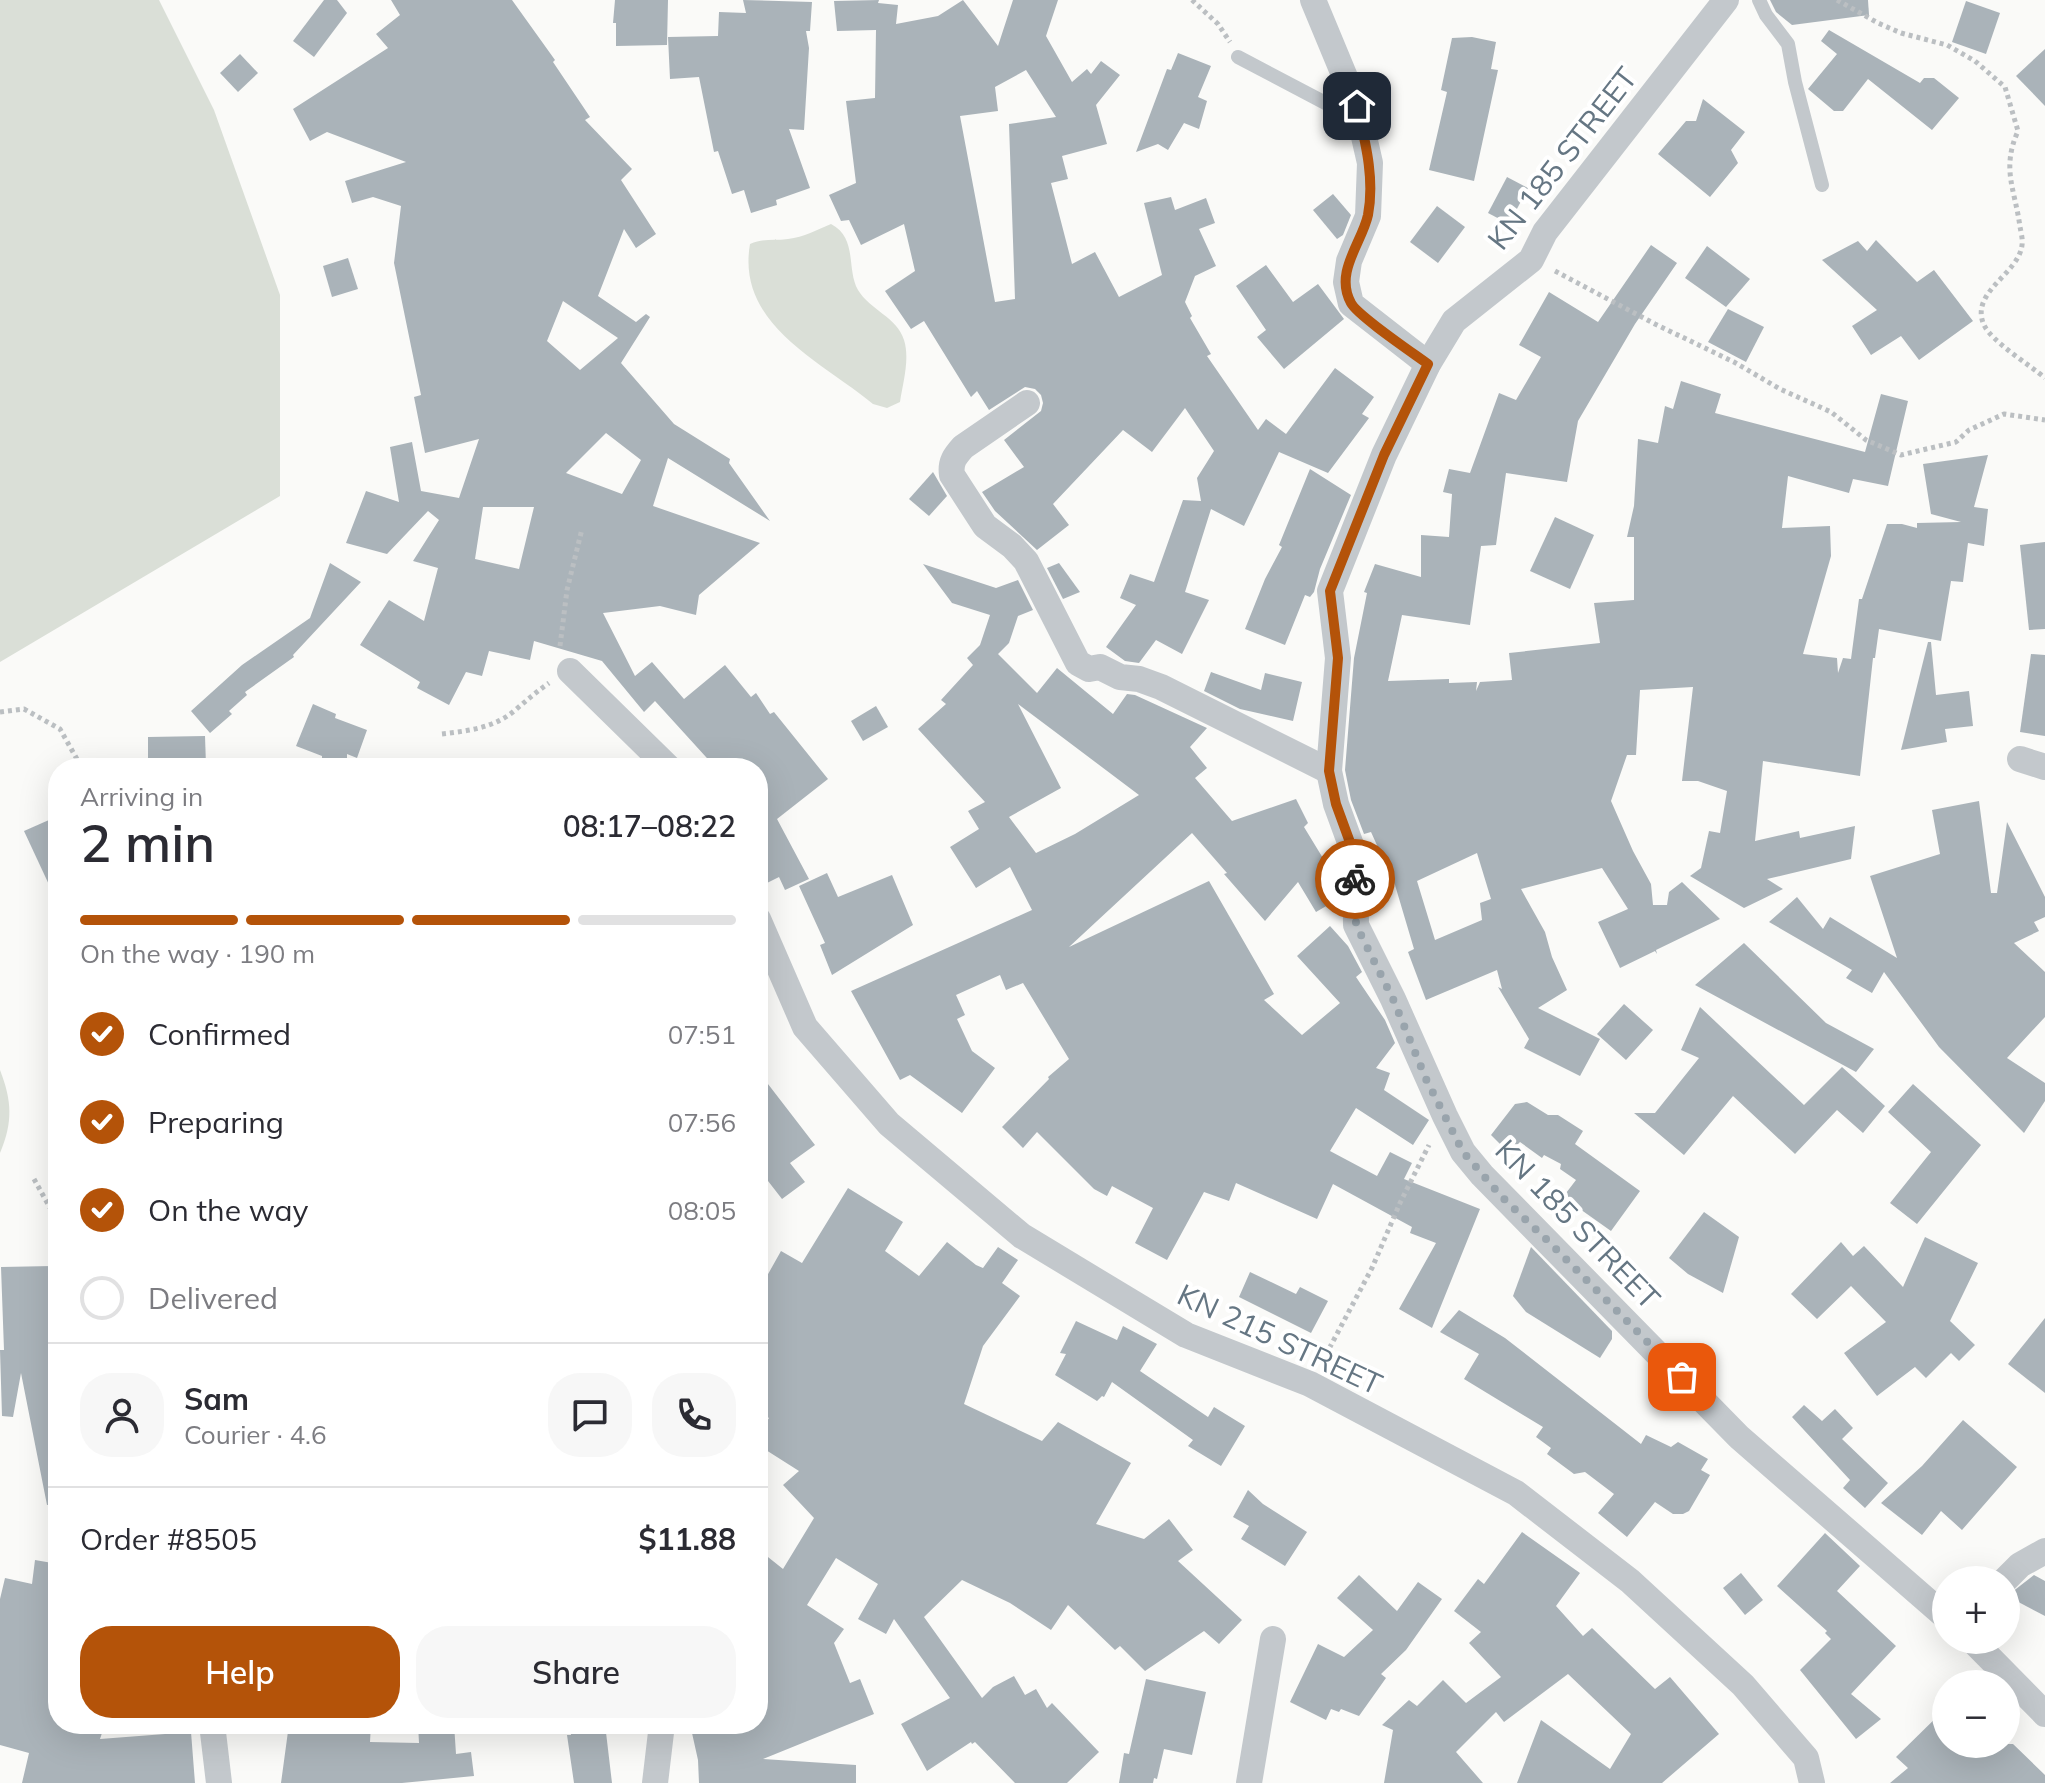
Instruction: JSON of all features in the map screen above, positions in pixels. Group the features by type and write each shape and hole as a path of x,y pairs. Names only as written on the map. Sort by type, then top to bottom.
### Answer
{"street":[{"path":"1313,0 1357,106 1370,163 1368,216 1349,261 1346,282 1351,304 1428,364"},
{"name":"KN 185 STREET","path":"1726,0 1545,232 1531,260 1454,321 1428,364 1384,455 1330,591 1338,658 1329,771 1336,804 1355,856 1356,925 1463,1152 1502,1197 1739,1437 1932,1605"},
{"path":"1027,403 963,447 955,456 952,475 985,526 1026,561 1078,663 1089,669 1100,667 1120,677 1139,679 1161,687 1329,771"},
{"path":"570,671 659,758"},
{"name":"KN 215 STREET","path":"768,942 805,1027 889,1124 1022,1236 1186,1335 1310,1384 1516,1493 1630,1581 1743,1685 1806,1758 1812,1783"},
{"path":"2019,1566 2045,1551"},
{"path":"1249,1783 1273,1639"},
{"path":"1986,1654 2045,1714"},
{"path":"213,1734 219,1783"},
{"path":"655,1783 661,1734"}],"lane":[{"path":"1759,0 1766,15 1788,44 1822,185"},
{"path":"1238,57 1333,107 1361,126"}],"path":[{"path":"1192,0 1218,24 1238,57"},
{"path":"1837,0 1901,33 1947,45 1975,61 2005,87 2018,131 2009,151 2011,183 2023,245 2009,270 1989,290 1982,309 1984,325 2045,378"},
{"path":"1531,260 1734,362 1780,389 1831,412 1866,440 1901,455 1956,442 1969,430 2004,414 2045,420"},
{"path":"442,734 469,731 494,723 513,713 533,693 570,671 558,657 567,590 582,529"},
{"path":"0,712 24,709 60,729 76,758"},
{"path":"1310,1384 1372,1268 1400,1203 1445,1116"},
{"path":"34,1179 48,1204"}],"shaded area":[{"path":"0,0 159,0 214,110 280,295 280,496 0,662"},
{"path":"831,224 845,237 858,290 896,325 904,340 906,363 900,402 887,408 873,404 808,356 769,319 756,297 749,272 750,244 800,237"},
{"path":"0,1070 9,1112 0,1153"}],"building":[{"path":"324,0 337,0 347,13 314,57 293,41"},
{"path":"391,0 512,0 555,60 553,62 590,117 585,120 632,169 621,180 656,234 636,248 624,229 598,296 636,322 646,314 650,317 621,363 674,424 730,459 729,463 770,521 668,458 653,506 760,543 699,595 696,615 660,606 603,613 635,676 652,662 684,699 725,665 751,697 756,693 770,714 774,712 828,779 777,819 809,879 785,890 779,877 768,882 768,758 707,758 655,701 644,712 602,661 534,641 530,660 489,651 482,676 466,672 449,705 417,688 420,682 360,645 389,600 424,621 438,568 413,561 439,520 428,511 387,554 346,543 366,491 399,502 390,447 412,442 421,491 459,498 479,439 425,453 414,397 421,395 394,263 401,206 373,197 352,203 345,181 406,162 327,132 310,141 293,109 388,48 376,34 400,15","holes":["563,301 618,338 580,370 547,341","606,433 641,460 622,494 566,473","483,507 534,507 519,569 475,559"]},
{"path":"615,0 668,0 667,45 616,46 616,23 613,23"},
{"path":"743,0 812,2 810,31 806,31 809,48 804,130 789,129 810,188 776,200 777,205 751,213 744,190 732,194 718,151 714,152 699,77 670,79 668,37 718,36 719,12 746,13"},
{"path":"879,0 878,3 898,5 896,24 938,16 963,0 998,46 1013,0 1058,0 1046,36 1072,82 1087,69 1091,74 1101,61 1120,75 1096,105 1107,144 1062,156 1068,179 1051,183 1072,264 1095,252 1119,297 1162,275 1144,203 1171,197 1175,210 1206,198 1215,223 1199,229 1216,266 1195,276 1185,302 1192,316 1190,318 1211,354 1207,356 1258,430 1266,419 1286,434 1335,368 1374,397 1362,414 1369,418 1328,473 1279,452 1244,526 1211,509 1185,592 1209,600 1182,654 1156,640 1139,663 1125,661 1106,647 1136,605 1120,598 1130,574 1154,582 1183,500 1201,501 1197,478 1214,451 1185,408 1152,452 1123,430 1053,504 1069,525 1037,550 995,511 982,492 1024,467 1004,440 1041,411 1041,395 1035,389 1025,387 989,410 977,391 971,397 924,321 911,329 885,291 915,271 904,224 861,245 849,220 841,221 829,195 856,183 846,101 875,98 876,30 837,31 834,1","holes":["1026,70 1056,117 1009,124 1015,299 995,302 960,116 998,111 995,87"]},
{"path":"1770,0 1868,0 1869,15 1792,25 1776,12"},
{"path":"1966,1 2000,13 1986,54 1952,42"},
{"path":"1829,30 1920,83 1924,78 1934,78 1959,98 1932,130 1868,79 1843,111 1834,111 1808,89 1837,54 1821,41"},
{"path":"1472,37 1496,42 1491,69 1498,70 1474,181 1429,170 1447,92 1441,90 1452,38"},
{"path":"2045,49 2045,106 2016,76"},
{"path":"1178,53 1211,66 1198,97 1207,101 1199,129 1184,123 1168,150 1158,144 1136,152 1167,69 1171,70"},
{"path":"240,54 258,73 238,92 220,73"},
{"path":"1703,99 1745,132 1731,150 1738,163 1710,197 1658,154 1686,121 1696,121"},
{"path":"1507,177 1528,188 1509,224 1488,213"},
{"path":"1333,194 1351,215 1343,235 1337,239 1313,210"},
{"path":"1437,206 1465,227 1438,263 1410,242"},
{"path":"1876,240 1917,282 1934,270 1973,321 1919,360 1901,336 1871,355 1852,326 1877,310 1822,260 1858,241 1867,251"},
{"path":"1651,245 1677,263 1635,324 1578,421 1567,482 1506,473 1496,545 1481,546 1470,625 1402,615 1388,681 1449,679 1449,683 1477,682 1476,691 1480,682 1512,680 1509,653 1600,643 1594,603 1634,600 1634,537 1627,537 1634,506 1638,439 1658,443 1665,406 1673,409 1681,381 1721,394 1715,413 1865,452 1881,394 1908,401 1888,486 1853,479 1849,493 1788,476 1782,528 1830,526 1831,556 1803,654 1837,658 1838,673 1843,658 1851,659 1859,599 1862,599 1887,524 1917,528 1917,523 1961,522 1931,514 1923,464 1988,455 1974,507 1988,509 1984,546 1968,543 1963,582 1951,581 1941,641 1879,629 1860,776 1763,761 1755,841 1799,831 1800,838 1855,826 1851,859 1767,879 1783,889 1744,908 1690,876 1701,868 1709,831 1720,833 1727,791 1698,781 1682,781 1693,687 1640,690 1636,755 1627,755 1611,801 1651,884 1653,905 1667,905 1669,892 1682,882 1720,919 1656,950 1657,954 1655,951 1620,968 1598,922 1628,909 1602,868 1521,889 1545,932 1567,990 1538,1008 1600,1039 1580,1076 1524,1048 1529,1039 1498,987 1502,989 1497,970 1426,1000 1408,952 1414,949 1395,885 1371,832 1364,834 1351,800 1345,770 1354,658 1367,593 1364,592 1375,564 1421,577 1421,535 1449,537 1452,494 1443,492 1449,469 1470,473 1499,393 1516,400 1541,357 1519,345 1549,292 1598,322","holes":["1477,853 1491,899 1480,903 1482,920 1435,940 1417,881"]},
{"path":"1707,246 1750,279 1726,307 1685,278"},
{"path":"348,258 358,289 332,297 323,266"},
{"path":"1266,265 1293,302 1318,284 1344,319 1284,369 1257,337 1266,330 1236,286"},
{"path":"1728,309 1764,327 1746,362 1708,342"},
{"path":"1310,469 1351,495 1320,569 1314,592 1310,597 1305,595 1285,645 1245,629 1282,547 1279,545"},
{"path":"933,472 947,496 929,516 909,499"},
{"path":"1555,517 1594,535 1570,589 1530,571"},
{"path":"2045,542 2045,629 2029,630 2020,545"},
{"path":"330,563 361,582 294,657 245,692 247,695 229,711 232,714 210,733 191,711 242,665 310,618"},
{"path":"1059,563 1080,592 1063,599 1047,568"},
{"path":"923,564 996,588 1018,580 1033,610 1018,616 1009,643 998,654 1037,693 1057,668 1113,714 1127,694 1135,695 1207,728 1190,747 1207,768 1195,778 1232,821 1296,799 1308,823 1304,827 1332,873 1340,898 1316,912 1298,882 1265,921 1192,833 1069,947 1209,881 1274,994 1264,1000 1302,1035 1340,1003 1297,956 1330,926 1348,946 1362,972 1356,977 1385,1020 1395,1043 1376,1068 1390,1073 1384,1090 1429,1120 1413,1145 1356,1108 1330,1151 1377,1176 1390,1152 1412,1163 1404,1179 1480,1209 1432,1328 1399,1309 1436,1243 1410,1233 1412,1227 1333,1184 1317,1219 1236,1183 1229,1201 1204,1192 1167,1260 1135,1243 1153,1208 1112,1186 1107,1196 1094,1189 1037,1132 1023,1148 1002,1127 1069,1059 1023,983 1006,990 1000,975 956,995 965,1015 957,1019 972,1051 995,1068 962,1113 910,1075 900,1080 851,991 1032,910 1010,867 976,888 950,847 979,829 968,811 985,802 918,729 946,704 941,700 973,665 967,658 980,645 990,615 952,603","holes":["1018,704 1139,795 1075,834 1036,853 1009,817 1061,788"]},
{"path":"1928,642 1931,642 1936,695 1969,691 1973,726 1945,729 1947,742 1901,750"},
{"path":"2031,654 2045,655 2045,736 2020,732"},
{"path":"1211,672 1261,690 1265,673 1302,682 1293,721 1240,709 1204,691"},
{"path":"313,704 336,714 335,718 367,730 357,758 347,754 347,758 322,758 296,746"},
{"path":"876,706 888,727 863,741 851,721"},
{"path":"205,736 206,758 148,758 148,737"},
{"path":"1979,801 1991,893 1997,893 2007,822 2045,897 2045,917 2034,922 2039,931 2014,943 2045,972 2045,1017 2007,1058 2045,1083 2045,1101 2024,1133 1939,1047 1884,972 1872,993 1846,978 1852,970 1769,922 1797,897 1823,929 1830,917 1897,958 1870,876 1940,854 1932,810"},
{"path":"48,820 48,883 24,831"},
{"path":"827,873 838,897 892,875 913,925 832,975 820,945 825,943 799,886"},
{"path":"1744,943 1826,1023 1874,1049 1856,1072 1695,985"},
{"path":"1624,1004 1653,1030 1626,1060 1597,1034"},
{"path":"1700,1007 1804,1105 1842,1067 1885,1106 1863,1133 1837,1110 1795,1154 1733,1096 1684,1155 1634,1113 1655,1113 1699,1058 1681,1050"},
{"path":"768,1084 815,1145 790,1163 805,1182 782,1199 768,1181"},
{"path":"1913,1084 1981,1145 1917,1224 1890,1203 1931,1152 1888,1112"},
{"path":"1527,1102 1548,1115 1558,1115 1583,1131 1575,1144 1640,1191 1611,1231 1563,1197 1576,1180 1560,1169 1561,1164 1544,1155 1542,1158 1520,1142 1509,1153 1491,1135 1515,1104"},
{"path":"848,1188 903,1222 885,1251 919,1276 947,1242 983,1268 998,1247 1018,1260 1002,1283 1020,1296 983,1346 964,1404 1042,1441 1058,1422 1131,1463 1096,1524 1144,1539 1169,1519 1193,1550 1178,1561 1242,1620 1219,1644 1204,1631 1145,1671 1120,1646 1115,1650 1068,1605 1051,1630 1010,1603 962,1580 924,1617 982,1698 993,1687 1014,1676 1025,1695 1036,1689 1047,1708 1052,1703 1099,1752 1067,1783 1015,1783 975,1742 927,1771 901,1724 950,1698 894,1619 886,1634 858,1619 878,1584 836,1558 807,1605 844,1629 834,1643 850,1683 860,1679 874,1714 763,1759 856,1765 856,1783 699,1783 692,1734 768,1734 768,1557 783,1569 814,1518 783,1485 799,1471 768,1451 768,1274 781,1251 802,1263"},
{"path":"1704,1212 1739,1237 1723,1293 1688,1274 1669,1258"},
{"path":"1925,1237 1978,1263 1950,1321 1975,1345 1959,1361 1951,1353 1926,1378 1915,1367 1877,1396 1844,1353 1886,1322 1851,1286 1817,1319 1791,1294 1841,1242 1853,1256 1864,1246 1903,1287"},
{"path":"1531,1247 1612,1331 1612,1339 1600,1358 1526,1312 1513,1296"},
{"path":"48,1266 48,1505 21,1373 13,1417 2,1416 0,1350 4,1350 1,1267"},
{"path":"1250,1272 1296,1294 1300,1287 1328,1301 1311,1333 1239,1297"},
{"path":"1459,1310 1505,1338 1641,1444 1646,1435 1671,1447 1678,1442 1708,1459 1701,1470 1710,1475 1689,1511 1673,1514 1655,1502 1627,1537 1598,1513 1614,1494 1585,1472 1574,1474 1547,1454 1551,1448 1536,1437 1543,1427 1464,1379 1479,1354 1440,1332"},
{"path":"2045,1318 2045,1393 2008,1364"},
{"path":"1076,1321 1117,1340 1123,1326 1157,1344 1140,1371 1208,1417 1214,1407 1245,1426 1221,1466 1188,1446 1193,1440 1112,1382 1104,1397 1097,1401 1055,1375 1066,1354 1060,1353"},
{"path":"1804,1405 1822,1421 1835,1409 1853,1428 1842,1439 1888,1483 1865,1508 1843,1488 1850,1480 1792,1417"},
{"path":"1963,1420 2017,1467 1962,1530 1941,1511 1922,1535 1881,1503 1922,1466"},
{"path":"1248,1490 1263,1504 1307,1532 1285,1566 1241,1539 1249,1526 1233,1517"},
{"path":"1522,1532 1580,1573 1556,1606 1583,1636 1592,1628 1655,1689 1670,1677 1719,1734 1662,1783 1517,1783 1541,1720 1610,1769 1631,1734 1568,1674 1504,1722 1496,1712 1456,1752 1483,1783 1384,1783 1393,1730 1382,1725 1409,1700 1417,1706 1443,1680 1466,1703 1501,1677 1469,1643 1481,1632 1454,1611 1478,1579 1484,1584"},
{"path":"1825,1533 1860,1566 1837,1591 1896,1646 1851,1694 1881,1719 1856,1739 1800,1670 1831,1639 1825,1633 1827,1631 1777,1586"},
{"path":"35,1560 48,1562 48,1734 102,1734 100,1739 191,1734 195,1783 22,1783 29,1753 0,1745 0,1599 5,1578 32,1584"},
{"path":"1741,1573 1763,1600 1745,1615 1723,1588"},
{"path":"1359,1575 1397,1611 1418,1582 1442,1599 1406,1650 1381,1674 1386,1678 1359,1716 1341,1709 1339,1712 1331,1709 1326,1720 1290,1702 1318,1644 1344,1657 1373,1630 1337,1598"},
{"path":"2034,1575 2045,1581 2045,1616 2020,1603 2020,1586"},
{"path":"1146,1679 1206,1692 1192,1755 1164,1749 1157,1779 1154,1778 1153,1783 1119,1783 1124,1753 1129,1754"},
{"path":"1932,1722 1932,1758 2020,1758 2020,1751 2045,1775 2045,1783 1890,1783 1908,1768 1896,1757"},
{"path":"288,1734 370,1734 370,1742 419,1743 419,1734 455,1734 456,1754 471,1752 474,1776 402,1783 281,1783"},
{"path":"606,1734 612,1783 574,1783 567,1735"}],"way so far":[{"path":"1355,879 1356,925 1463,1152 1502,1197 1682,1377"}],"route":[{"path":"1355,879 1355,856 1336,804 1329,771 1338,658 1330,591 1384,455 1428,364 1351,304 1346,282 1349,261 1368,216 1370,163 1357,106"}]}
